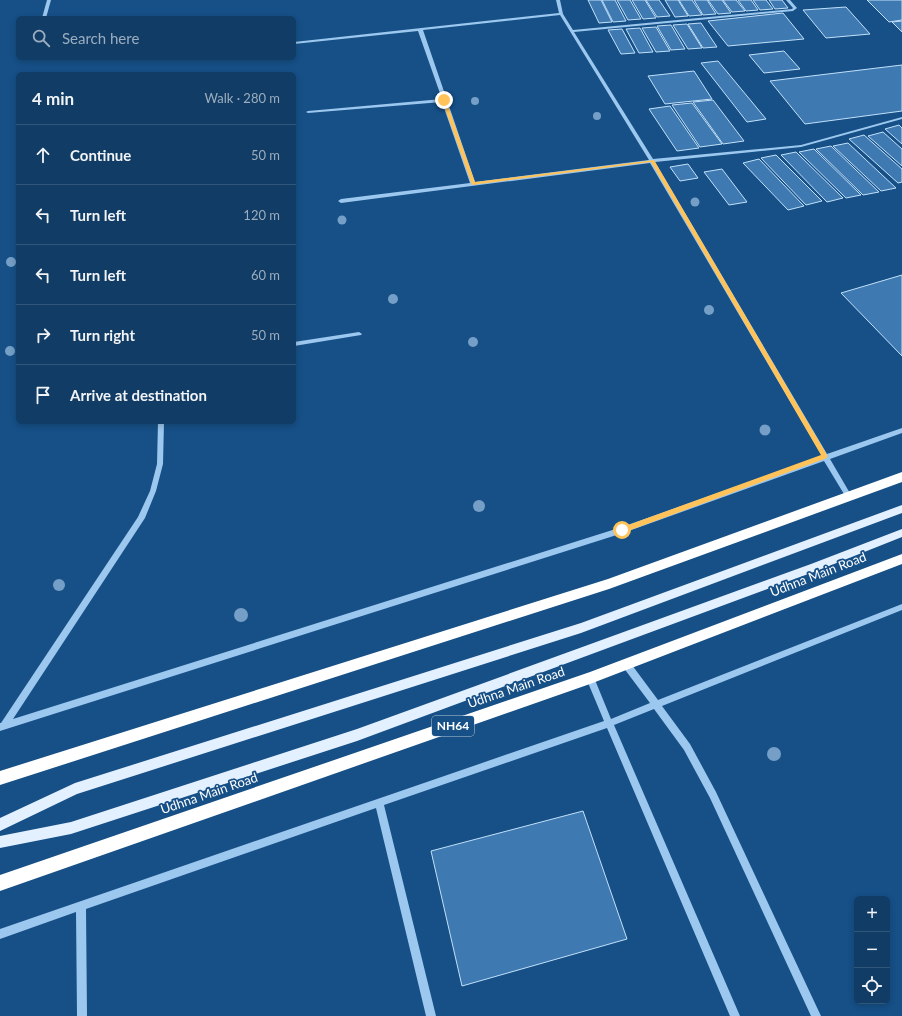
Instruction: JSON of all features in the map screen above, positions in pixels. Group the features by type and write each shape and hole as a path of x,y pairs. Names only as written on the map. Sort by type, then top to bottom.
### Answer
{"highway":[{"path":"0,778 609,584 902,477"},
{"name":"Udhna Main Road","path":"0,883 590,678 902,559"}],"main road":[{"path":"0,825 76,789 581,628 902,509"},
{"path":"0,842 71,828 357,735 814,567 902,533"}],"street":[{"path":"45,16 49,0"},
{"path":"558,0 561,14 652,161 849,497"},
{"path":"571,31 795,8 788,0"},
{"path":"296,43 561,14"},
{"path":"420,29 473,184"},
{"path":"308,112 444,100"},
{"path":"341,200 652,161 801,146 902,118"},
{"path":"296,344 359,334"},
{"path":"2,727 141,518 153,491 160,464 160,424"},
{"path":"2,727 622,530 902,430"},
{"path":"0,934 610,724 902,607"},
{"path":"626,664 655,706 687,747 713,795 816,1016"},
{"path":"590,678 735,1016"},
{"path":"379,804 431,1016"},
{"path":"81,906 82,1016"}],"building":[{"path":"588,0 601,0 612,22 599,23"},
{"path":"602,0 615,0 626,21 613,22"},
{"path":"617,0 630,0 641,19 628,20"},
{"path":"632,0 645,0 656,18 643,19"},
{"path":"646,0 659,0 670,16 657,17"},
{"path":"665,0 678,0 688,16 675,17"},
{"path":"679,0 692,0 702,15 689,16"},
{"path":"694,0 707,0 716,14 703,15"},
{"path":"708,0 722,0 731,13 718,14"},
{"path":"723,0 736,0 745,11 732,12"},
{"path":"738,0 751,0 758,10 746,11"},
{"path":"753,0 766,0 773,9 760,10"},
{"path":"769,0 782,0 788,8 775,9"},
{"path":"867,0 902,0 902,20 889,22"},
{"path":"846,7 870,34 826,38 803,10"},
{"path":"783,13 804,39 728,46 708,21"},
{"path":"902,21 902,32 892,22"},
{"path":"701,23 717,47 703,48 688,24"},
{"path":"687,24 702,48 688,49 673,25"},
{"path":"671,25 685,49 671,50 657,26"},
{"path":"656,27 670,51 656,52 642,28"},
{"path":"640,28 653,52 639,53 626,29"},
{"path":"622,29 635,53 621,54 608,30"},
{"path":"784,51 800,69 764,73 749,55"},
{"path":"718,61 766,119 747,122 701,63"},
{"path":"902,65 902,111 805,124 770,81"},
{"path":"694,71 712,99 665,104 648,76"},
{"path":"713,100 744,141 723,144 693,102"},
{"path":"692,103 722,144 700,147 672,105"},
{"path":"670,106 699,148 677,151 649,109"},
{"path":"899,125 902,128 902,144 885,129"},
{"path":"883,132 902,149 902,166 868,136"},
{"path":"864,135 902,169 902,182 898,183 849,139"},
{"path":"848,143 896,188 881,191 833,146"},
{"path":"831,146 879,192 863,195 816,149"},
{"path":"814,149 861,195 846,198 799,152"},
{"path":"796,152 843,198 827,202 781,155"},
{"path":"776,155 822,201 806,205 761,158"},
{"path":"759,159 804,206 788,210 743,163"},
{"path":"688,164 698,178 680,181 670,167"},
{"path":"722,169 747,202 729,205 704,172"},
{"path":"902,275 902,356 841,293"},
{"path":"583,811 627,939 462,986 431,851"}],"route":[{"path":"444,100 473,184 652,161 825,457 622,530"}]}
